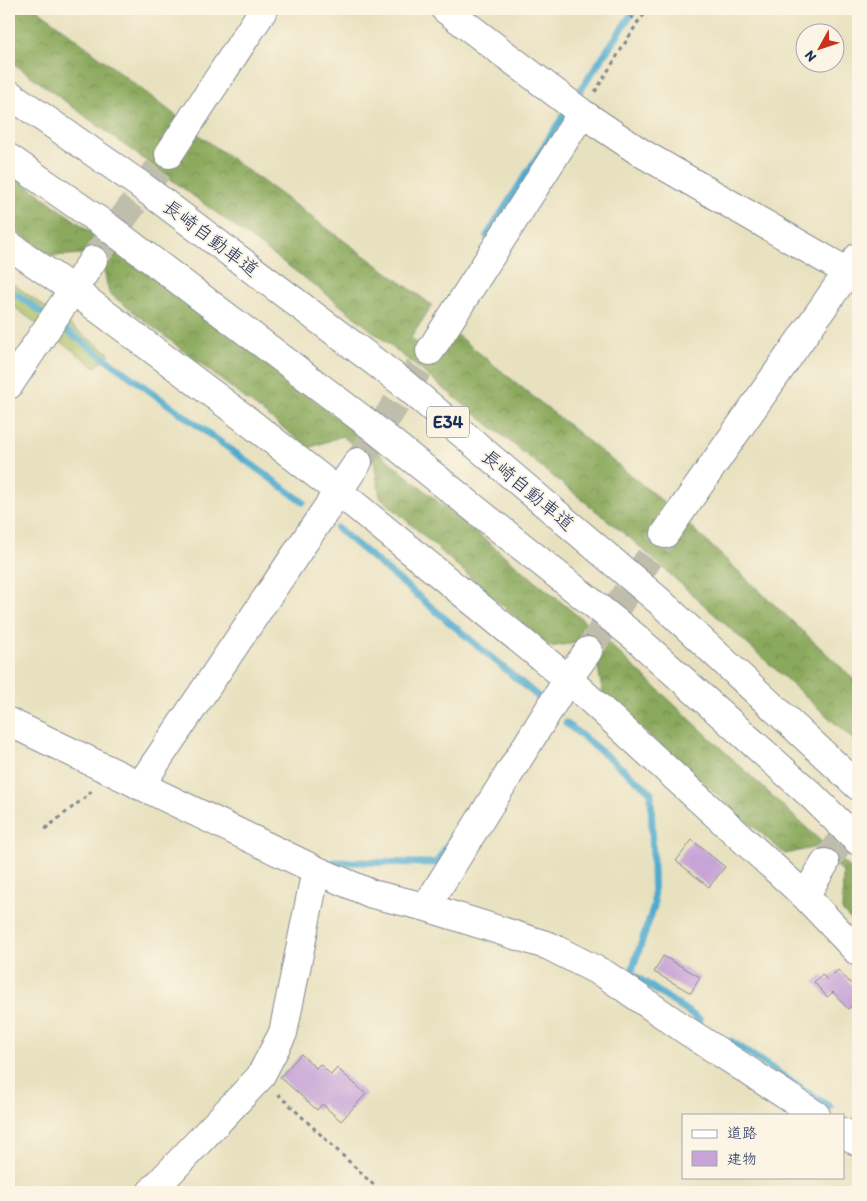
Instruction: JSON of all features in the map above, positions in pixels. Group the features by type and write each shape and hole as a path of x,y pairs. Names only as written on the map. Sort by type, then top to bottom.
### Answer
{"main road":[{"path":"169,154 264,9"},
{"path":"445,9 582,114 640,152 855,268 665,534"},
{"name":"長崎自動車道","path":"9,94 139,184 403,384 658,600 858,786"},
{"path":"430,351 582,114"},
{"name":"E34","path":"9,158 108,227 370,425 611,618 642,643 811,794 858,841"},
{"path":"9,245 73,290 230,407 339,492 568,679 804,896 858,952"},
{"path":"9,385 93,260"},
{"path":"140,786 358,462"},
{"path":"426,907 568,679 588,651"},
{"path":"9,722 316,870 372,894 426,907 548,946 606,975 684,1029 814,1114"},
{"path":"804,896 825,863"},
{"path":"151,1192 260,1077 284,1033 316,870"},
{"path":"844,1133 858,1142"}],"path":[{"path":"582,114 638,22 649,9"},
{"path":"624,11 638,22"},
{"path":"45,829 88,795 109,771"},
{"path":"260,1077 381,1192"}],"green space":[{"path":"9,9 37,9 195,132 432,305 411,338 434,358 452,331 671,508 858,683 858,744 631,539 325,293 9,60"},
{"path":"9,172 264,359 589,625 858,876 858,927 842,911 843,873 817,847 785,854 603,695 593,640 549,647 380,497 374,462 342,436 309,448 109,293 100,253 51,256 9,226"},
{"path":"9,281 110,354 95,367 9,303"}],"building":[{"path":"692,840 725,867 709,887 676,861"},
{"path":"663,956 700,977 691,993 654,972"},
{"path":"838,970 858,991 858,1000 848,1009 833,992 827,997 814,982 822,974 827,980"},
{"path":"301,1054 316,1068 320,1064 331,1075 337,1068 366,1094 341,1121 322,1104 317,1110 280,1077"}],"waterway":[{"path":"577,95 635,9"},
{"path":"487,236 564,115"},
{"path":"9,289 41,312"},
{"path":"66,330 303,502"},
{"path":"337,528 541,699 538,705"},
{"path":"566,723 651,792 654,906 631,973 700,1020"},
{"path":"334,862 436,863 474,804"},
{"path":"731,1041 830,1107"}],"tunnel":[{"path":"93,260 169,154"},
{"path":"358,462 430,351"},
{"path":"588,651 665,534"},
{"path":"825,863 858,818"}]}
